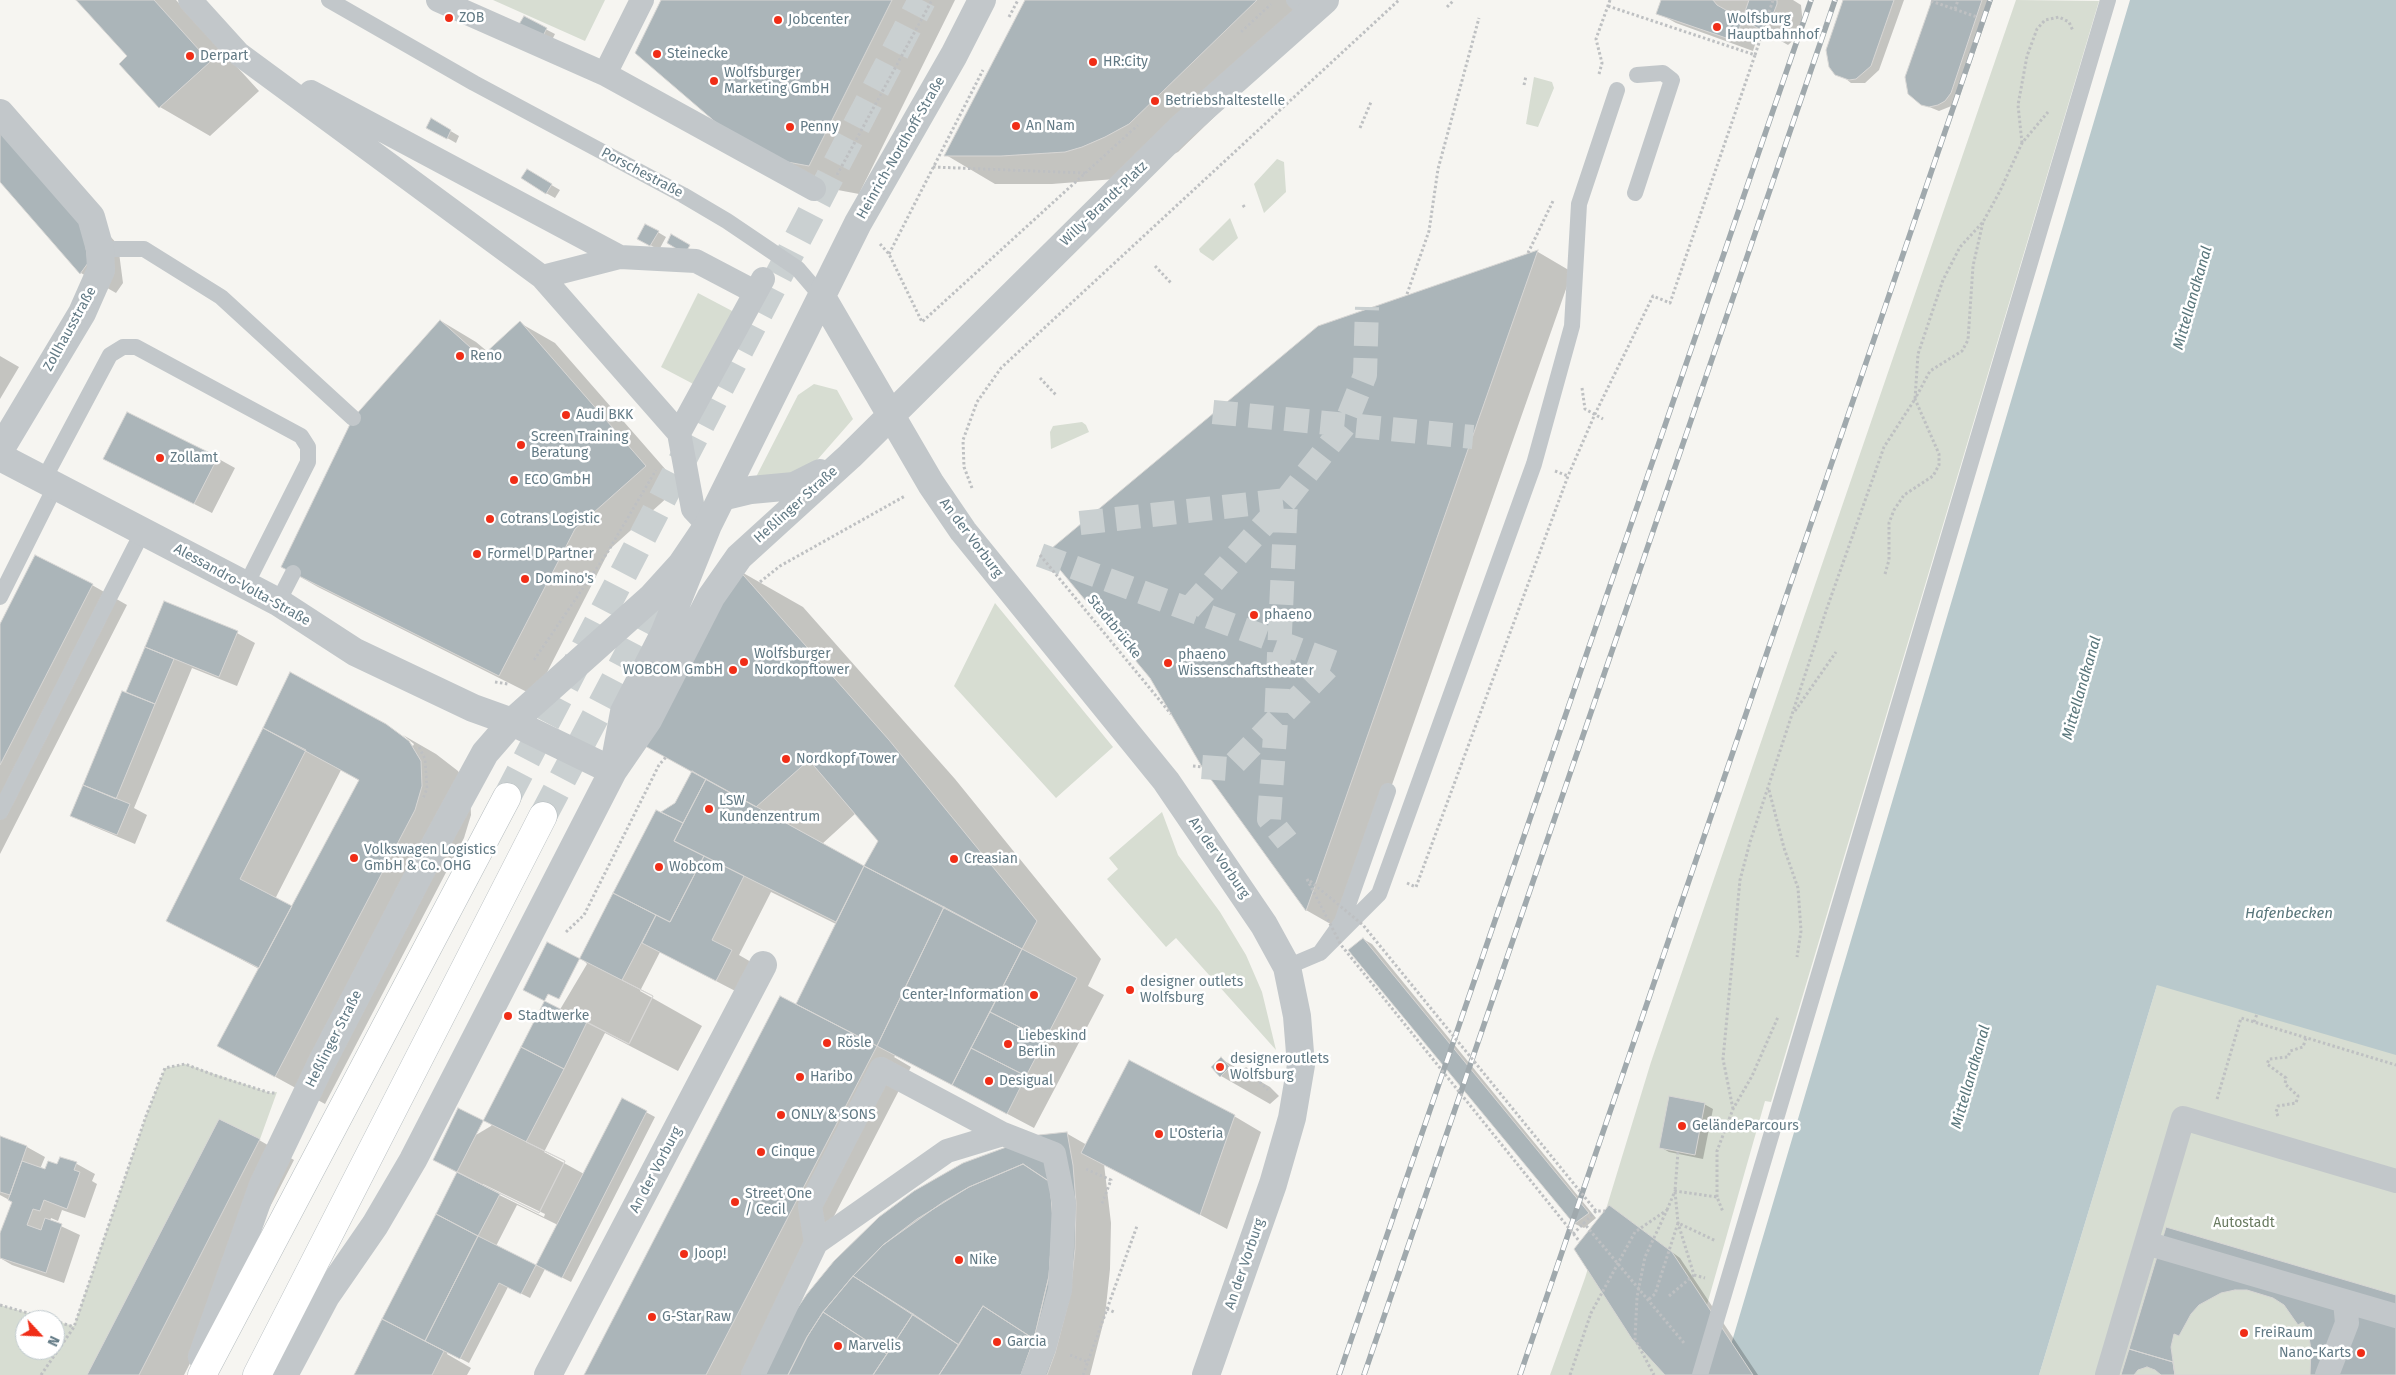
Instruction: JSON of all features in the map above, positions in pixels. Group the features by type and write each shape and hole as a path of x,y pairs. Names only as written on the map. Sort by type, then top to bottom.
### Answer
{"main road":[{"path":"202,1375 507,797"},
{"path":"257,1375 543,816"}],"street":[{"path":"190,0 239,54 542,277 679,433 693,509 708,525"},
{"path":"438,0 605,74 814,189"},
{"path":"605,74 642,0"},
{"name":"Heinrich-Nordhoff-Straße","path":"822,297 858,223 954,55 982,0"},
{"name":"Willy-Brandt-Platz","path":"891,415 1181,128 1309,5"},
{"path":"239,54 620,257"},
{"name":"Zollhausstraße","path":"0,113 91,217 100,249 101,270 82,313 0,450"},
{"path":"542,277 620,257 696,261 759,285 679,433"},
{"name":"Porschestraße","path":"822,297 891,415"},
{"name":"Heßlinger Straße","path":"613,771 624,712 664,634 708,525 822,297"},
{"name":"Heßlinger Straße","path":"722,497 751,490 794,486 816,476 891,415"},
{"name":"Heßlinger Straße","path":"284,1375 326,1296 376,1225 413,1160 613,771 648,720 711,597 739,557 850,456 891,415"},
{"name":"An der Vorburg","path":"891,415 931,484 962,530 1166,781 1264,924 1287,967 1297,1016 1301,1064 1292,1118 1273,1184 1206,1375"},
{"name":"Alessandro-Volta-Straße","path":"0,456 278,602 355,652 474,708 512,722"},
{"name":"Heßlinger Straße","path":"195,1375 263,1185 321,1064 485,753 512,722 652,597 681,565 708,525"},
{"path":"512,722 613,771"},
{"name":"An der Vorburg","path":"548,1375 763,965"},
{"path":"816,1242 810,1206 881,1069 1003,1134 1054,1154 1064,1203 1060,1290 1053,1348 1033,1375"},
{"path":"2107,1375 2183,1118 2396,1181"},
{"path":"753,1375 816,1242 947,1150 1003,1134"},
{"path":"2146,1243 2396,1316"},
{"path":"2327,1375 2347,1323 2345,1301"}],"lane":[{"name":"Porschestraße","path":"329,0 474,83 727,220 798,269 822,297"},
{"path":"1700,1375 2108,0"},
{"path":"1635,193 1672,80 1668,75 1662,73 1637,75"},
{"path":"1287,967 1320,953 1378,894 1534,464 1572,326 1579,204 1616,90"},
{"path":"100,249 144,249 221,297 353,418"},
{"path":"0,597 50,482 110,354 123,347 136,347 301,436 308,447 308,462 246,585"},
{"path":"0,812 143,531"},
{"path":"278,602 293,573"},
{"path":"1320,953 1342,922 1388,791"}],"path":[{"path":"835,179 932,0"},
{"path":"1009,18 1018,0"},
{"path":"1239,33 1275,0"},
{"path":"974,492 964,467 963,440 977,402 1001,368 1399,0"},
{"path":"1447,7 1454,0"},
{"path":"1602,63 1596,39 1610,0"},
{"path":"1406,883 1416,887 1568,476 1595,414 1653,296 1670,302 1773,0"},
{"path":"1955,9 1958,0"},
{"path":"1931,1 1977,17"},
{"path":"1608,6 1755,55"},
{"path":"2022,143 2018,105 2027,56 2037,29 2046,20 2059,17 2069,22 2075,36"},
{"path":"1407,294 1429,231 1438,169 1479,18"},
{"path":"889,254 987,62"},
{"path":"1524,85 1526,76"},
{"path":"1360,128 1371,102"},
{"path":"1733,1109 1722,1059 1740,880 1750,842 1827,608 1884,447 1915,399 1930,371 1962,351 1968,340 1973,266 1984,222 2022,143 2050,107"},
{"path":"879,243 889,254 922,322 1144,120"},
{"path":"933,168 1086,173"},
{"path":"1885,574 1889,560 1889,523 1894,510 1904,495 1933,476 1939,465 1939,454 1915,399 1918,354 1943,280 1960,247 1984,222"},
{"path":"1155,266 1172,284"},
{"path":"1040,378 1056,395"},
{"path":"1585,409 1603,419"},
{"path":"529,667 607,553 679,433"},
{"path":"1559,473 1568,476"},
{"path":"754,587 780,566 905,496"},
{"name":"Stadtbrücke","path":"1040,555 1171,714"},
{"path":"1792,716 1836,652"},
{"path":"488,680 508,684 516,680"},
{"path":"659,765 666,757"},
{"path":"1768,790 1784,848 1798,888 1801,931"},
{"path":"1580,1242 1341,945 1307,879 1363,925 1596,1211"},
{"path":"2254,1022 2256,1014"},
{"path":"2210,1126 2241,1018 2396,1066"},
{"path":"1737,1250 1717,1197 1717,1150 1733,1109 1775,1026"},
{"path":"2276,1112 2278,1106 2296,1103 2298,1096 2285,1084 2286,1078 2267,1064 2269,1059 2288,1057 2290,1051 2303,1047 2306,1038"},
{"path":"41,1375 74,1326 146,1116 165,1068 185,1064 261,1090 277,1092"},
{"path":"1245,1068 1268,1091"},
{"path":"1669,1296 1694,1275 1678,1224 1675,1191 1678,1152"},
{"path":"1101,1206 1110,1180"},
{"path":"1675,1191 1717,1197"},
{"path":"1654,1375 1635,1338 1637,1297 1644,1257 1675,1191"},
{"path":"1570,1375 1591,1313 1635,1232 1667,1210"},
{"path":"1573,1234 1596,1211 1605,1211"},
{"path":"1584,1222 1685,1344"},
{"path":"1678,1224 1737,1250"},
{"path":"1649,1299 1655,1294 1678,1224"},
{"path":"1083,1375 1137,1226"},
{"path":"0,1305 18,1310"},
{"path":"1107,1309 1114,1312"},
{"path":"65,1323 74,1326"},
{"path":"1053,1348 1088,1362"}],"green space":[{"path":"493,0 605,0 585,41"},
{"path":"2016,0 2099,1 1771,1102 1765,1101 1687,1375 1550,1375 1585,1278 1651,1062"},
{"path":"1534,77 1552,82 1554,88 1538,127 1526,124"},
{"path":"1277,159 1284,162 1286,192 1264,213 1254,184"},
{"path":"1230,218 1238,238 1213,261 1200,252 1199,249"},
{"path":"698,293 736,313 699,387 661,367"},
{"name":"Autostadt","path":"2396,368 2396,1375 2039,1375 2157,985"},
{"path":"814,384 837,390 853,419 811,467 784,481 756,477 798,395"},
{"path":"1082,422 1086,425 1089,432 1051,449 1050,432 1053,426"},
{"path":"995,603 1113,747 1056,798 954,686"},
{"path":"1162,812 1178,855 1220,912 1246,955 1262,992 1276,1050 1176,938 1166,947 1107,879 1118,869 1109,858"},
{"path":"185,1064 270,1093 277,1092 260,1139 219,1119 87,1375 0,1375 0,1305 17,1310 15,1310 15,1360 65,1360 65,1324 74,1326 146,1116 165,1068"}],"water":[{"path":"2130,0 2396,0 2396,1055 2157,985 2039,1375 1722,1375"}],"building":[{"path":"76,0 154,0 210,62 159,108 119,64 127,56"},
{"path":"661,0 892,0 809,166 755,156 635,53"},
{"name":"HR:City","path":"1025,0 1257,0 1129,124 1105,137 1065,152 1001,156 944,156"},
{"name":"Wolfsburg Hauptbahnhof","path":"1661,0 1749,0 1735,41 1656,14"},
{"path":"1713,0 1777,0 1777,4 1770,22 1761,30 1717,5"},
{"path":"1843,0 1894,0 1871,66 1856,79 1849,80 1835,75 1829,67 1826,50"},
{"path":"1932,0 1982,0 1951,93 1945,101 1929,107 1921,105 1908,94 1905,77"},
{"path":"524,16 547,28 542,38 518,26"},
{"path":"431,118 451,130 447,139 426,128"},
{"path":"0,131 83,224 88,263 80,274 0,182"},
{"path":"527,169 552,184 546,194 521,178"},
{"path":"645,224 659,231 650,246 637,239"},
{"path":"671,234 690,245 685,254 667,243"},
{"name":"phaeno","path":"1538,250 1306,911 1202,767 1150,678 1046,553 1318,326"},
{"path":"440,320 481,357 520,321 646,466 575,529 499,676 281,567 353,418"},
{"name":"Zollamt","path":"127,412 218,457 194,504 103,459"},
{"path":"35,555 93,584 0,765 0,624"},
{"name":"Nordkopf Tower","path":"737,568 889,740 1037,921 1022,949 864,866 878,841 809,760 756,807 645,746"},
{"path":"164,601 238,631 219,677 145,647"},
{"path":"145,647 174,659 155,704 126,692"},
{"name":"Volkswagen Logistics GmbH & Co. OHG","path":"290,672 386,724 409,741 421,761 422,786 415,810 275,1077 217,1046 359,780 263,728"},
{"path":"122,691 155,704 116,799 83,785"},
{"path":"263,728 306,750 240,879 292,906 259,968 166,921"},
{"path":"692,771 706,779 683,823 661,812 675,803"},
{"path":"706,779 864,866 836,922 674,841"},
{"path":"83,785 130,804 117,835 70,816"},
{"path":"656,810 683,823 674,841 704,856 670,922 613,893"},
{"path":"704,856 744,876 712,940 732,950 716,981 642,943 656,915 670,922"},
{"path":"864,866 944,907 877,1046 796,1004"},
{"path":"613,893 656,915 622,980 653,996 629,1044 587,1022 564,1069 521,1047 548,994 559,999"},
{"path":"944,907 1022,949 952,1085 877,1046"},
{"path":"1363,938 1589,1213 1574,1224 1348,950"},
{"path":"547,942 653,996 629,1044 523,990"},
{"name":"Center-Information","path":"1022,949 1077,978 1045,1040 990,1012"},
{"path":"780,996 877,1046 706,1375 584,1375"},
{"name":"Liebeskind Berlin","path":"990,1012 1045,1040 1026,1076 971,1048"},
{"path":"521,1047 564,1069 526,1142 565,1161 539,1213 457,1172"},
{"name":"Desigual","path":"971,1048 1026,1076 1007,1114 952,1085"},
{"name":"designeroutlets Wolfsburg","path":"1221,1057 1230,1067 1220,1077 1211,1067"},
{"name":"L'Osteria","path":"1129,1060 1235,1115 1200,1215 1081,1153"},
{"name":"GeländeParcours","path":"1669,1096 1705,1103 1695,1155 1659,1148"},
{"path":"622,1098 647,1111 562,1278 536,1265"},
{"path":"458,1108 565,1161 539,1213 433,1160"},
{"path":"219,1119 260,1139 139,1375 87,1375"},
{"path":"1067,1132 1073,1165 1076,1203 1075,1249 1070,1295 1055,1353 1047,1375 1021,1375 1034,1339 1049,1276 1053,1220 1050,1182 1023,1164 969,1187 943,1202 883,1245 853,1276 823,1312 807,1337 788,1375 760,1375 786,1325 807,1294 834,1261 879,1217 914,1191 963,1163 1039,1135"},
{"path":"0,1136 27,1146 10,1195 0,1192"},
{"path":"60,1157 77,1162 74,1170 80,1172 67,1209 44,1200 40,1211 33,1209 27,1225 41,1230 45,1218 62,1224 46,1273 0,1258 0,1233 12,1202 8,1200 22,1161 45,1169 48,1161 57,1164"},
{"name":"Nike","path":"1023,1164 1050,1182 1053,1220 1049,1276 1034,1339 983,1306 959,1345 853,1276 883,1245 917,1219 969,1187"},
{"path":"457,1172 500,1194 478,1236 436,1214"},
{"path":"1609,1205 1672,1252 1753,1375 1665,1375 1632,1339 1574,1249"},
{"path":"436,1214 478,1236 425,1341 382,1319"},
{"path":"2166,1227 2396,1295 2396,1375 2175,1375 2173,1362 2129,1349"},
{"path":"478,1236 536,1265 521,1294 499,1283 460,1359 425,1341"},
{"path":"853,1276 913,1314 887,1354 823,1312"},
{"name":"FreiRaum","path":"2247,1290 2273,1298 2284,1305 2298,1325 2303,1322 2308,1332 2311,1349 2310,1375 2175,1375 2171,1347 2174,1334 2179,1336 2191,1314 2199,1305 2221,1293"},
{"name":"Garcia","path":"983,1306 1034,1339 1021,1375 939,1375"},
{"name":"Marvelis","path":"823,1312 887,1354 873,1375 788,1375 807,1337"},
{"path":"913,1314 959,1345 939,1375 873,1375"},
{"path":"382,1319 444,1351 432,1375 354,1375"},
{"path":"2129,1349 2173,1362 2175,1375 2121,1375"},
{"path":"2147,1367 2161,1375 2134,1375 2138,1370"}],"tunnel":[{"path":"507,797 922,0"},
{"path":"1189,609 1286,500 1345,425 1365,375 1367,307"},
{"path":"1213,412 1473,437"},
{"path":"1080,523 1286,500 1276,721 1269,819 1287,841"},
{"path":"1040,555 1344,666"},
{"path":"543,816 663,588"},
{"path":"1202,767 1229,769 1333,662"}],"railway":[{"path":"1339,1375 1811,0"},
{"path":"1364,1375 1835,0"},
{"path":"1520,1375 1990,0"}],"place":[{"name":"ZOB","path":"449,18"},
{"name":"Jobcenter","path":"778,20"},
{"name":"Wolfsburg Hauptbahnhof","path":"1717,27"},
{"name":"Steinecke","path":"657,54"},
{"name":"Derpart","path":"190,56"},
{"name":"HR:City","path":"1093,62"},
{"name":"Wolfsburger Marketing GmbH","path":"714,81"},
{"name":"Betriebshaltestelle","path":"1155,101"},
{"name":"An Nam","path":"1016,126"},
{"name":"Penny","path":"790,127"},
{"name":"Reno","path":"460,356"},
{"name":"Audi BKK","path":"566,415"},
{"name":"Screen Training Beratung","path":"521,445"},
{"name":"Zollamt","path":"160,458"},
{"name":"ECO GmbH","path":"514,480"},
{"name":"Cotrans Logistic","path":"490,519"},
{"name":"Formel D Partner","path":"477,554"},
{"name":"Domino's","path":"525,579"},
{"name":"phaeno","path":"1254,615"},
{"name":"Wolfsburger Nordkopftower","path":"744,662"},
{"name":"phaeno Wissenschaftstheater","path":"1168,663"},
{"name":"WOBCOM GmbH","path":"733,670"},
{"name":"Nordkopf Tower","path":"786,759"},
{"name":"LSW Kundenzentrum","path":"709,809"},
{"name":"Volkswagen Logistics GmbH & Co. OHG","path":"354,858"},
{"name":"Creasian","path":"954,859"},
{"name":"Wobcom","path":"659,867"},
{"name":"designer outlets Wolfsburg","path":"1130,990"},
{"name":"Center-Information","path":"1034,995"},
{"name":"Stadtwerke","path":"508,1016"},
{"name":"Rösle","path":"827,1043"},
{"name":"Liebeskind Berlin","path":"1008,1044"},
{"name":"designeroutlets Wolfsburg","path":"1220,1067"},
{"name":"Haribo","path":"800,1077"},
{"name":"Desigual","path":"989,1081"},
{"name":"ONLY & SONS","path":"781,1115"},
{"name":"GeländeParcours","path":"1682,1126"},
{"name":"L'Osteria","path":"1159,1134"},
{"name":"Cinque","path":"761,1152"},
{"name":"Street One / Cecil","path":"735,1202"},
{"name":"Joop!","path":"684,1254"},
{"name":"Nike","path":"959,1260"},
{"name":"G-Star Raw","path":"652,1317"},
{"name":"FreiRaum","path":"2244,1333"},
{"name":"Garcia","path":"997,1342"},
{"name":"Marvelis","path":"838,1346"},
{"name":"Nano-Karts","path":"2361,1353"}],"water label":[{"name":"Mittellandkanal","path":"2193,298"},
{"name":"Mittellandkanal","path":"2082,688"},
{"name":"Hafenbecken","path":"2289,914"},
{"name":"Mittellandkanal","path":"1971,1077"}]}
